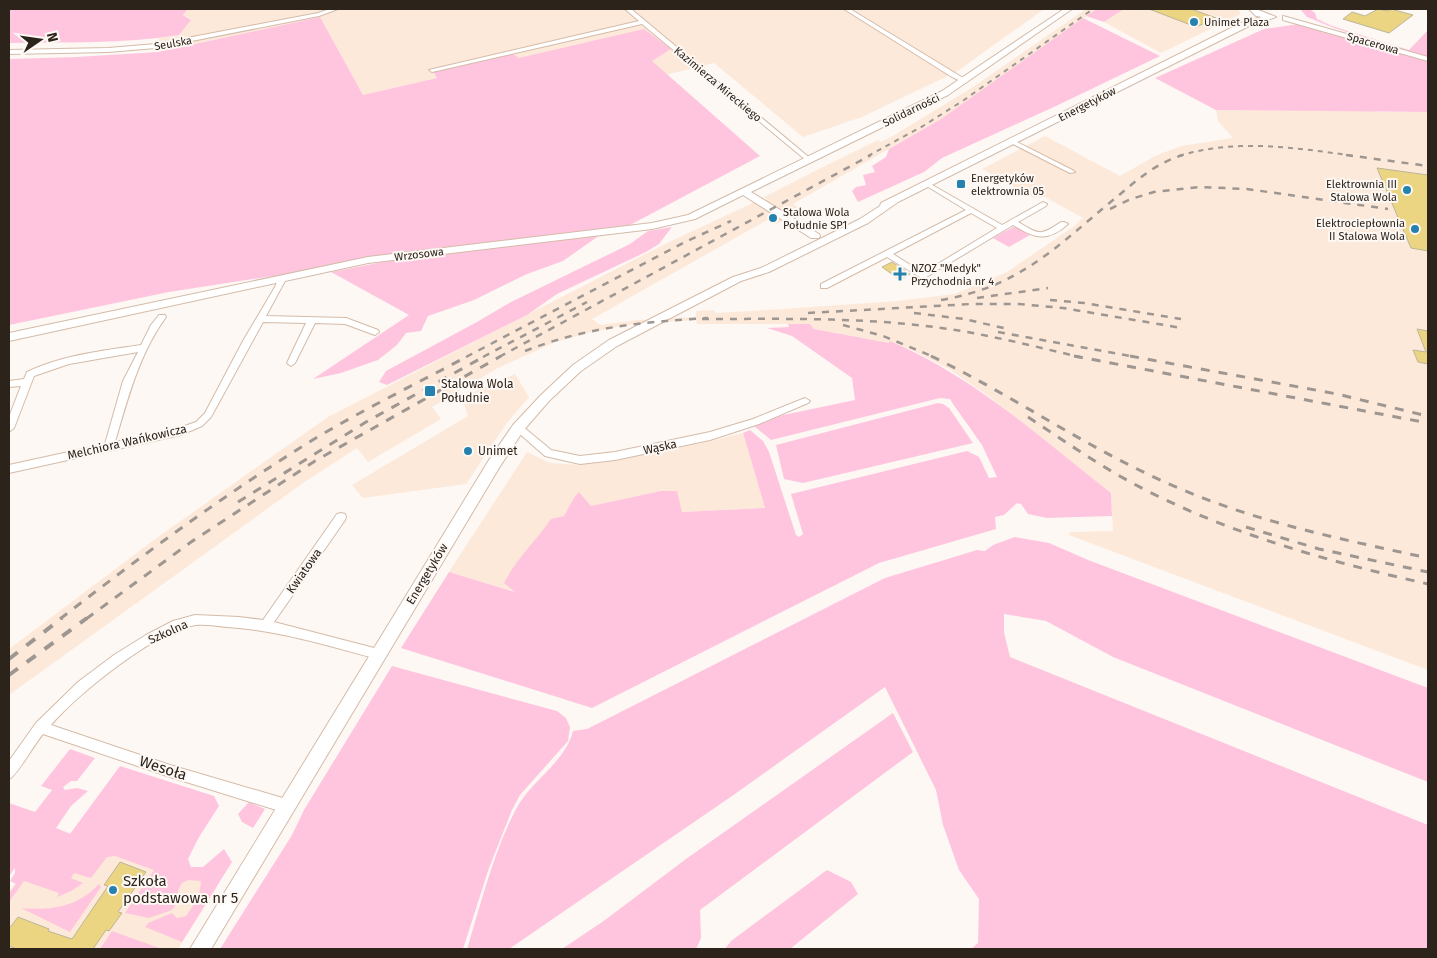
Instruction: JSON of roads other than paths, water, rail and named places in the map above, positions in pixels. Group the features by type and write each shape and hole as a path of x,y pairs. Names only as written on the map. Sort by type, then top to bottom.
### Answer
{"main road":[{"path":"1051,9 1063,10"},
{"name":"Solidarności","path":"743,191 945,93 965,81 1063,10"},
{"path":"1253,11 1270,17"},
{"name":"Energetyków","path":"1246,24 1256,16 1253,11"},
{"name":"Spacerowa","path":"1270,17 1289,14 1318,26 1428,58"},
{"name":"Energetyków","path":"200,949 494,464 518,428 545,398 577,368 613,342 737,279 754,267 815,236 894,201 1246,24 1270,17"},
{"path":"743,191 815,236 798,254"},
{"name":"Wrzosowa","path":"9,337 374,260 669,223 700,214 743,191"},
{"name":"Energetyków","path":"737,279 765,270 798,254 840,233 894,201"}],"street":[{"name":"Seulska","path":"9,52 102,50 156,46 319,14 334,9"},
{"name":"Kazimierza Mireckiego","path":"628,9 809,160"},
{"path":"847,9 965,81"},
{"path":"432,70 643,22"},
{"path":"1013,142 1072,172"},
{"path":"927,184 1002,229"},
{"path":"886,253 923,276 1043,204"},
{"path":"824,286 971,210"},
{"path":"1012,222 1039,237 1047,235 1064,224"},
{"path":"815,236 840,233"},
{"name":"Melchiora Wańkowicza","path":"9,469 181,431 204,420 212,409 282,279"},
{"path":"109,447 128,381 155,324 162,317"},
{"path":"260,319 346,321 375,332"},
{"path":"291,363 312,320"},
{"path":"9,428 30,374 37,370 85,358 143,348"},
{"path":"9,384 26,382"},
{"name":"Wąska","path":"518,428 548,453 580,460 615,456 710,436 748,425 805,401"},
{"name":"Kwiatowa","path":"266,625 341,518"},
{"name":"Szkolna","path":"9,773 17,758 40,727 86,682 158,634 193,621 231,621 266,625 378,654"},
{"name":"Wesoła","path":"40,727 170,771 286,806"}],"railway":[{"path":"868,156 923,126 964,100 1093,9"},
{"path":"1182,155 1223,147 1267,146 1355,156"},
{"path":"499,357 871,155"},
{"path":"941,300 993,286 1034,263 1073,234 1146,174 1163,163 1182,155"},
{"path":"1346,155 1428,166"},
{"path":"1110,209 1131,199 1154,192 1200,187 1247,189 1388,209"},
{"path":"466,357 685,242 731,221"},
{"path":"977,298 1048,288"},
{"path":"1050,300 1084,303 1181,319"},
{"path":"483,357 587,302"},
{"path":"808,313 971,304 1019,304 1063,308 1182,328"},
{"path":"914,313 964,319 1008,329"},
{"path":"525,351 570,336 615,327 661,321 708,318"},
{"path":"702,319 818,319 905,324 971,333 1080,357"},
{"path":"843,325 883,336 934,357"},
{"path":"998,332 1136,357"},
{"path":"60,619 183,527 311,441 468,356"},
{"path":"238,502 366,422 485,356"},
{"path":"86,619 191,542 315,461 501,356"},
{"path":"931,356 994,389 1117,459 1181,489 1241,512 1303,530 1428,558"},
{"path":"1074,356 1428,423"},
{"path":"1130,356 1337,394 1427,416"},
{"path":"1028,417 1080,452 1134,484 1204,517 1277,544 1352,566 1428,584"},
{"path":"1246,527 1319,549 1428,572"},
{"path":"9,659 62,618"},
{"path":"9,675 87,618"}],"place":[{"name":"Unimet Plaza","path":"1194,22"},
{"name":"Energetyków elektrownia 05","path":"961,184"},
{"name":"Elektrownia III Stalowa Wola","path":"1407,190"},
{"name":"Stalowa Wola Południe SP1","path":"773,218"},
{"name":"Elektrociepłownia II Stalowa Wola","path":"1415,229"},
{"name":"NZOZ \"Medyk\" Przychodnia nr 4","path":"900,274"},
{"name":"Stalowa Wola Południe","path":"430,391"},
{"name":"Unimet","path":"468,451"},
{"name":"Szkoła podstawowa nr 5","path":"113,890"}]}
